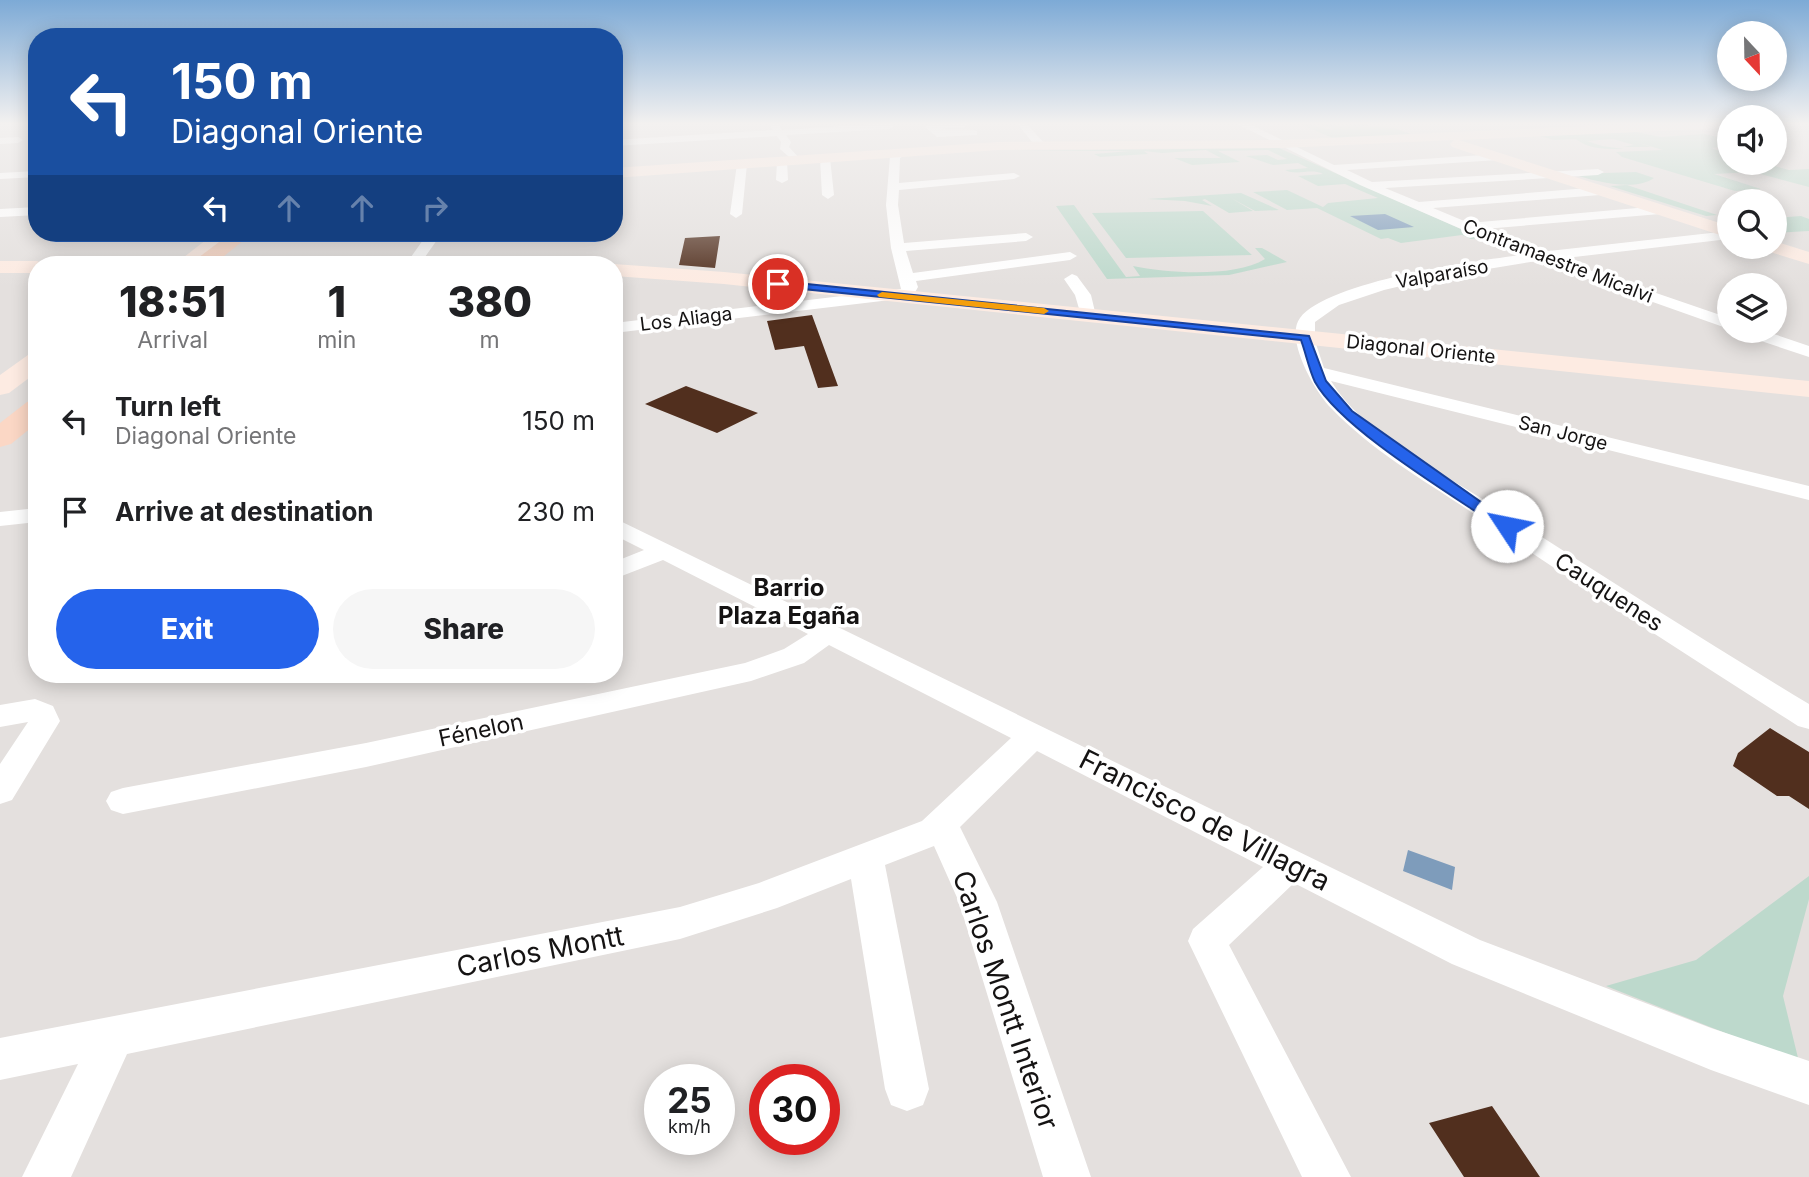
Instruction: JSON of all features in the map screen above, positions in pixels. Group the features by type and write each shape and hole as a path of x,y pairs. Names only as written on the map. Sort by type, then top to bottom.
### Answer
{"main road":[{"path":"1557,177 1717,230"},
{"path":"196,256 215,242"},
{"path":"217,256 244,242"},
{"path":"1787,251 1809,258"},
{"path":"0,267 28,267"},
{"name":"Diagonal Oriente","path":"623,271 903,287 1088,316 1809,389"},
{"path":"0,387 28,367"},
{"path":"12,423 28,396"},
{"path":"12,423 28,413"}],"street":[{"path":"736,214 740,177"},
{"path":"827,177 828,195"},
{"path":"893,177 903,287"},
{"path":"892,187 1004,177"},
{"name":"Contramaestre Micalvi","path":"1350,177 1541,257 1717,320"},
{"path":"1370,186 1505,177"},
{"path":"1416,205 1600,191"},
{"path":"1468,227 1660,210"},
{"path":"0,213 28,214"},
{"path":"19,226 28,220"},
{"name":"Valparaíso","path":"1306,338 1306,323 1311,315 1355,292 1431,274 1541,257 1717,235"},
{"path":"898,248 1026,237"},
{"name":"Los Aliaga","path":"623,327 903,287 1070,256"},
{"path":"1072,279 1083,295 1088,316"},
{"name":"Cauquenes","path":"1306,338 1317,372 1327,391 1348,414 1402,454 1605,591 1809,718"},
{"path":"1783,343 1809,352"},
{"name":"San Jorge","path":"1317,372 1809,493"},
{"path":"0,519 28,515"},
{"name":"Francisco de Villagra","path":"623,529 1466,952 1711,1049 1809,1083"},
{"path":"623,567 665,550"},
{"name":"Fénelon","path":"123,801 366,755 758,669 794,656 830,632"},
{"path":"0,716 35,710 42,713 44,721 0,791"},
{"name":"Carlos Montt","path":"0,1059 680,923 764,897 934,831 1034,735"},
{"name":"Carlos Montt Interior","path":"941,824 978,902 1067,1177"},
{"path":"865,857 907,1088"},
{"path":"1292,863 1207,941 1327,1177"},
{"path":"46,1177 114,1036"}],"green space":[{"path":"1300,177 1344,177 1481,238 1471,239 1462,235 1401,243 1388,238 1381,239 1317,208 1287,210 1253,192 1287,190 1323,207 1328,203 1378,198 1345,184 1318,186"},
{"path":"1583,177 1654,178 1625,185"},
{"path":"1688,177 1723,177 1761,189 1728,189"},
{"path":"1771,177 1809,177 1809,187"},
{"path":"1627,185 1717,215 1706,216 1610,186"},
{"path":"1241,193 1279,210 1255,211 1231,198 1253,211 1229,213 1205,199 1202,200 1212,206 1147,199"},
{"path":"1074,205 1126,277 1140,276 1133,266 1182,272 1236,269 1265,259 1255,248 1262,248 1287,262 1229,275 1107,279 1056,206"},
{"path":"1203,211 1252,255 1126,258 1092,213"},
{"path":"1801,216 1809,219 1809,231 1787,232 1787,217"},
{"path":"1809,876 1809,899 1783,996 1799,1062 1606,986 1696,960"}],"water":[{"path":"1385,214 1414,227 1378,230 1350,216"},
{"path":"1408,850 1455,867 1452,890 1403,871"}],"building":[{"path":"720,236 715,268 679,265 685,238"},
{"path":"812,315 838,386 818,388 804,346 775,350 767,321"},
{"path":"686,386 758,413 717,433 645,404"},
{"path":"1770,728 1809,752 1809,809 1789,796 1777,796 1733,766 1738,753"},
{"path":"1492,1106 1540,1177 1464,1177 1429,1123"}],"slow traffic":[{"path":"882,295 1044,311"}],"district":[{"name":"Barrio Plaza Egaña","path":"789,601"}],"route":[{"path":"778,284 1306,338 1321,382 1348,414 1382,441 1507,526"}]}
